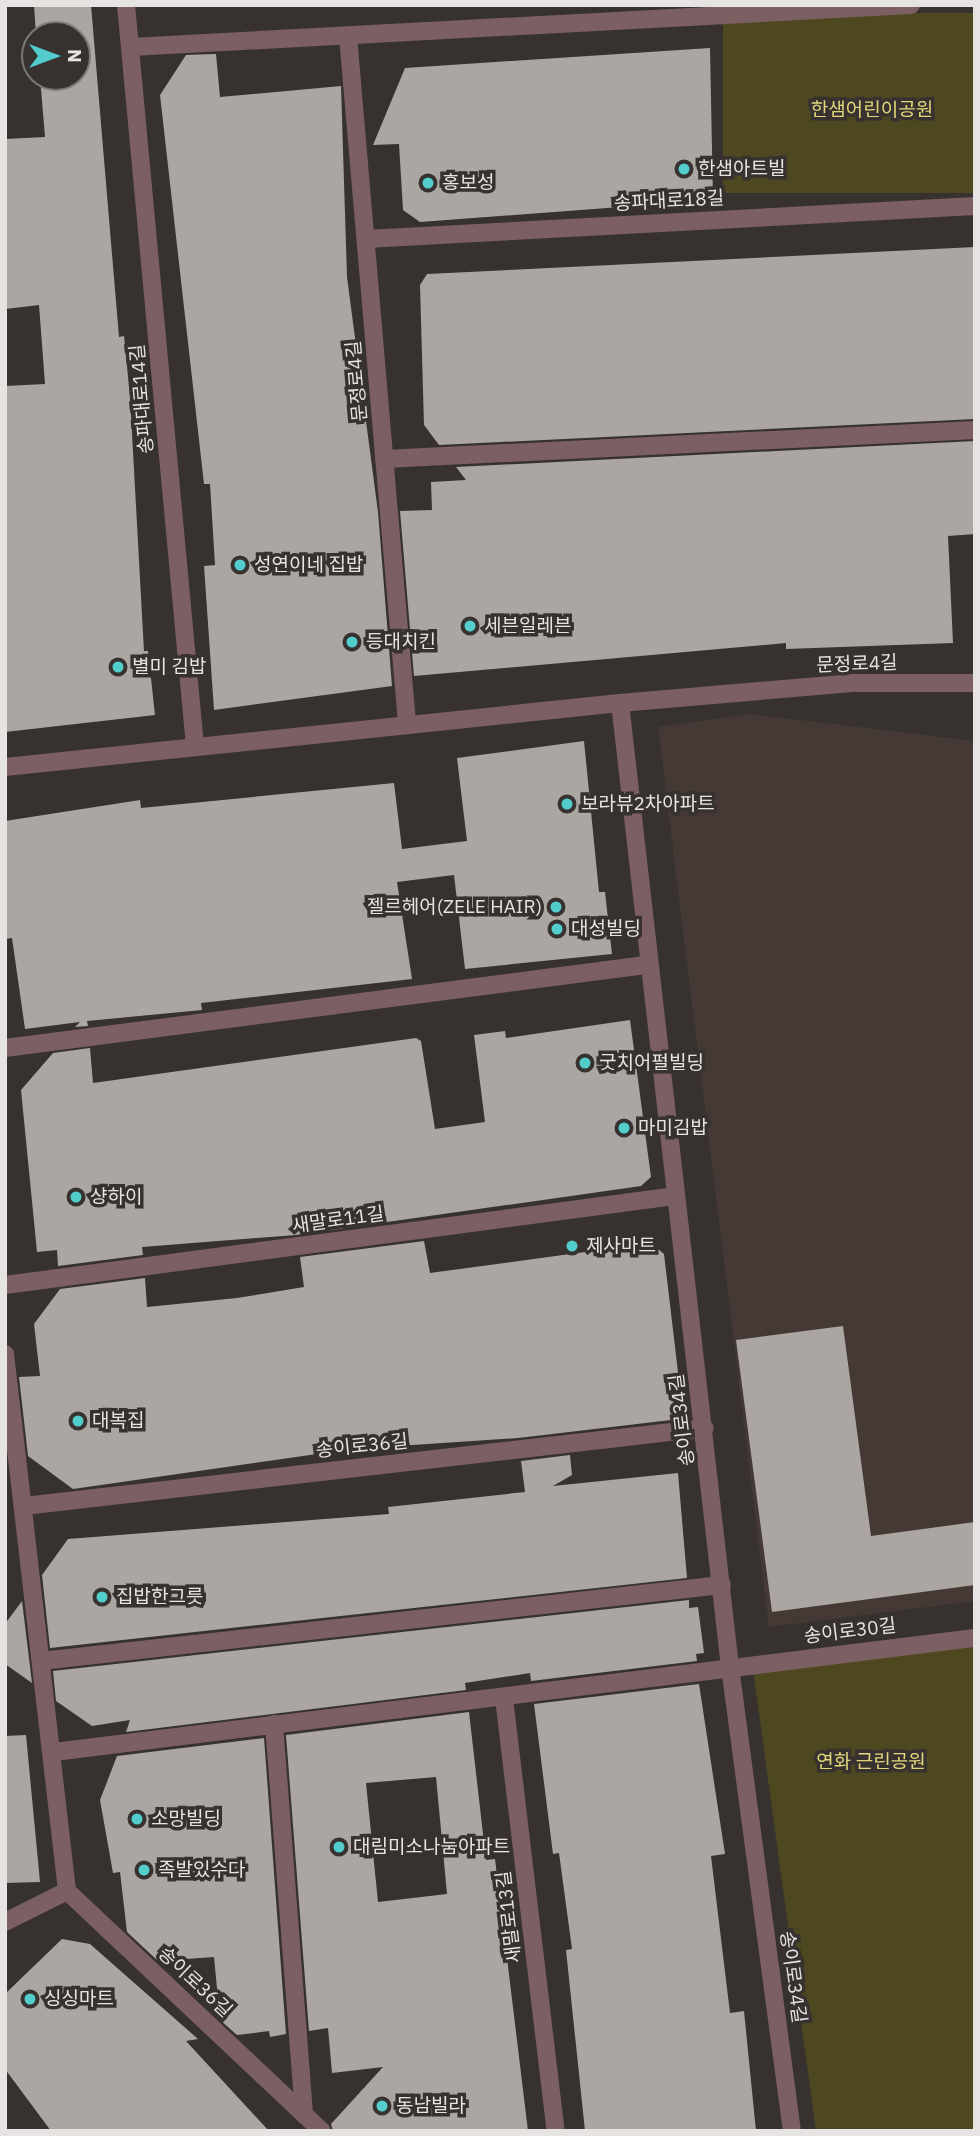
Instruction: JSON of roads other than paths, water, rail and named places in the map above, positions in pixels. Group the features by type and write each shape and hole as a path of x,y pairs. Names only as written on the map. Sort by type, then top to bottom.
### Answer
{"street":[{"name":"송파대로14길","path":"126,5 195,746"},
{"path":"131,47 911,5"},
{"name":"문정로4길","path":"348,36 407,723"},
{"name":"송파대로18길","path":"366,239 975,206"},
{"path":"384,459 975,430"},
{"name":"문정로4길","path":"5,768 407,723 620,703 852,683 975,683"},
{"name":"송이로34길","path":"620,703 646,965 705,1428 730,1667 792,2131"},
{"path":"5,1048 646,965"},
{"name":"새말로11길","path":"5,1285 676,1196"},
{"path":"5,1354 54,1752 67,1891 5,1922"},
{"name":"송이로36길","path":"23,1506 705,1428"},
{"path":"41,1661 722,1585"},
{"name":"송이로30길","path":"730,1667 975,1638"},
{"path":"54,1752 503,1698 730,1667"},
{"name":"새말로13길","path":"503,1698 556,2131"},
{"path":"274,1724 303,2114"},
{"name":"송이로36길","path":"67,1891 323,2131"}],"place":[{"name":"한샘아트빌","path":"684,169"},
{"name":"홍보성","path":"428,183"},
{"name":"성연이네 집밥","path":"240,565"},
{"name":"세븐일레븐","path":"470,626"},
{"name":"등대치킨","path":"352,642"},
{"name":"별미 김밥","path":"118,667"},
{"name":"보라뷰2차아파트","path":"567,804"},
{"name":"젤르헤어(ZELE HAIR)","path":"556,907"},
{"name":"대성빌딩","path":"557,929"},
{"name":"굿치어펄빌딩","path":"585,1063"},
{"name":"마미김밥","path":"624,1128"},
{"name":"샹하이","path":"76,1197"},
{"name":"제사마트","path":"572,1246"},
{"name":"대복집","path":"78,1421"},
{"name":"집밥한그릇","path":"102,1597"},
{"name":"소망빌딩","path":"137,1819"},
{"name":"대림미소나눔아파트","path":"339,1847"},
{"name":"족발있수다","path":"144,1870"},
{"name":"싱싱마트","path":"30,1999"},
{"name":"동남빌라","path":"382,2106"}],"park label":[{"name":"한샘어린이공원","path":"872,110"},
{"name":"연화 근린공원","path":"871,1762"}]}
